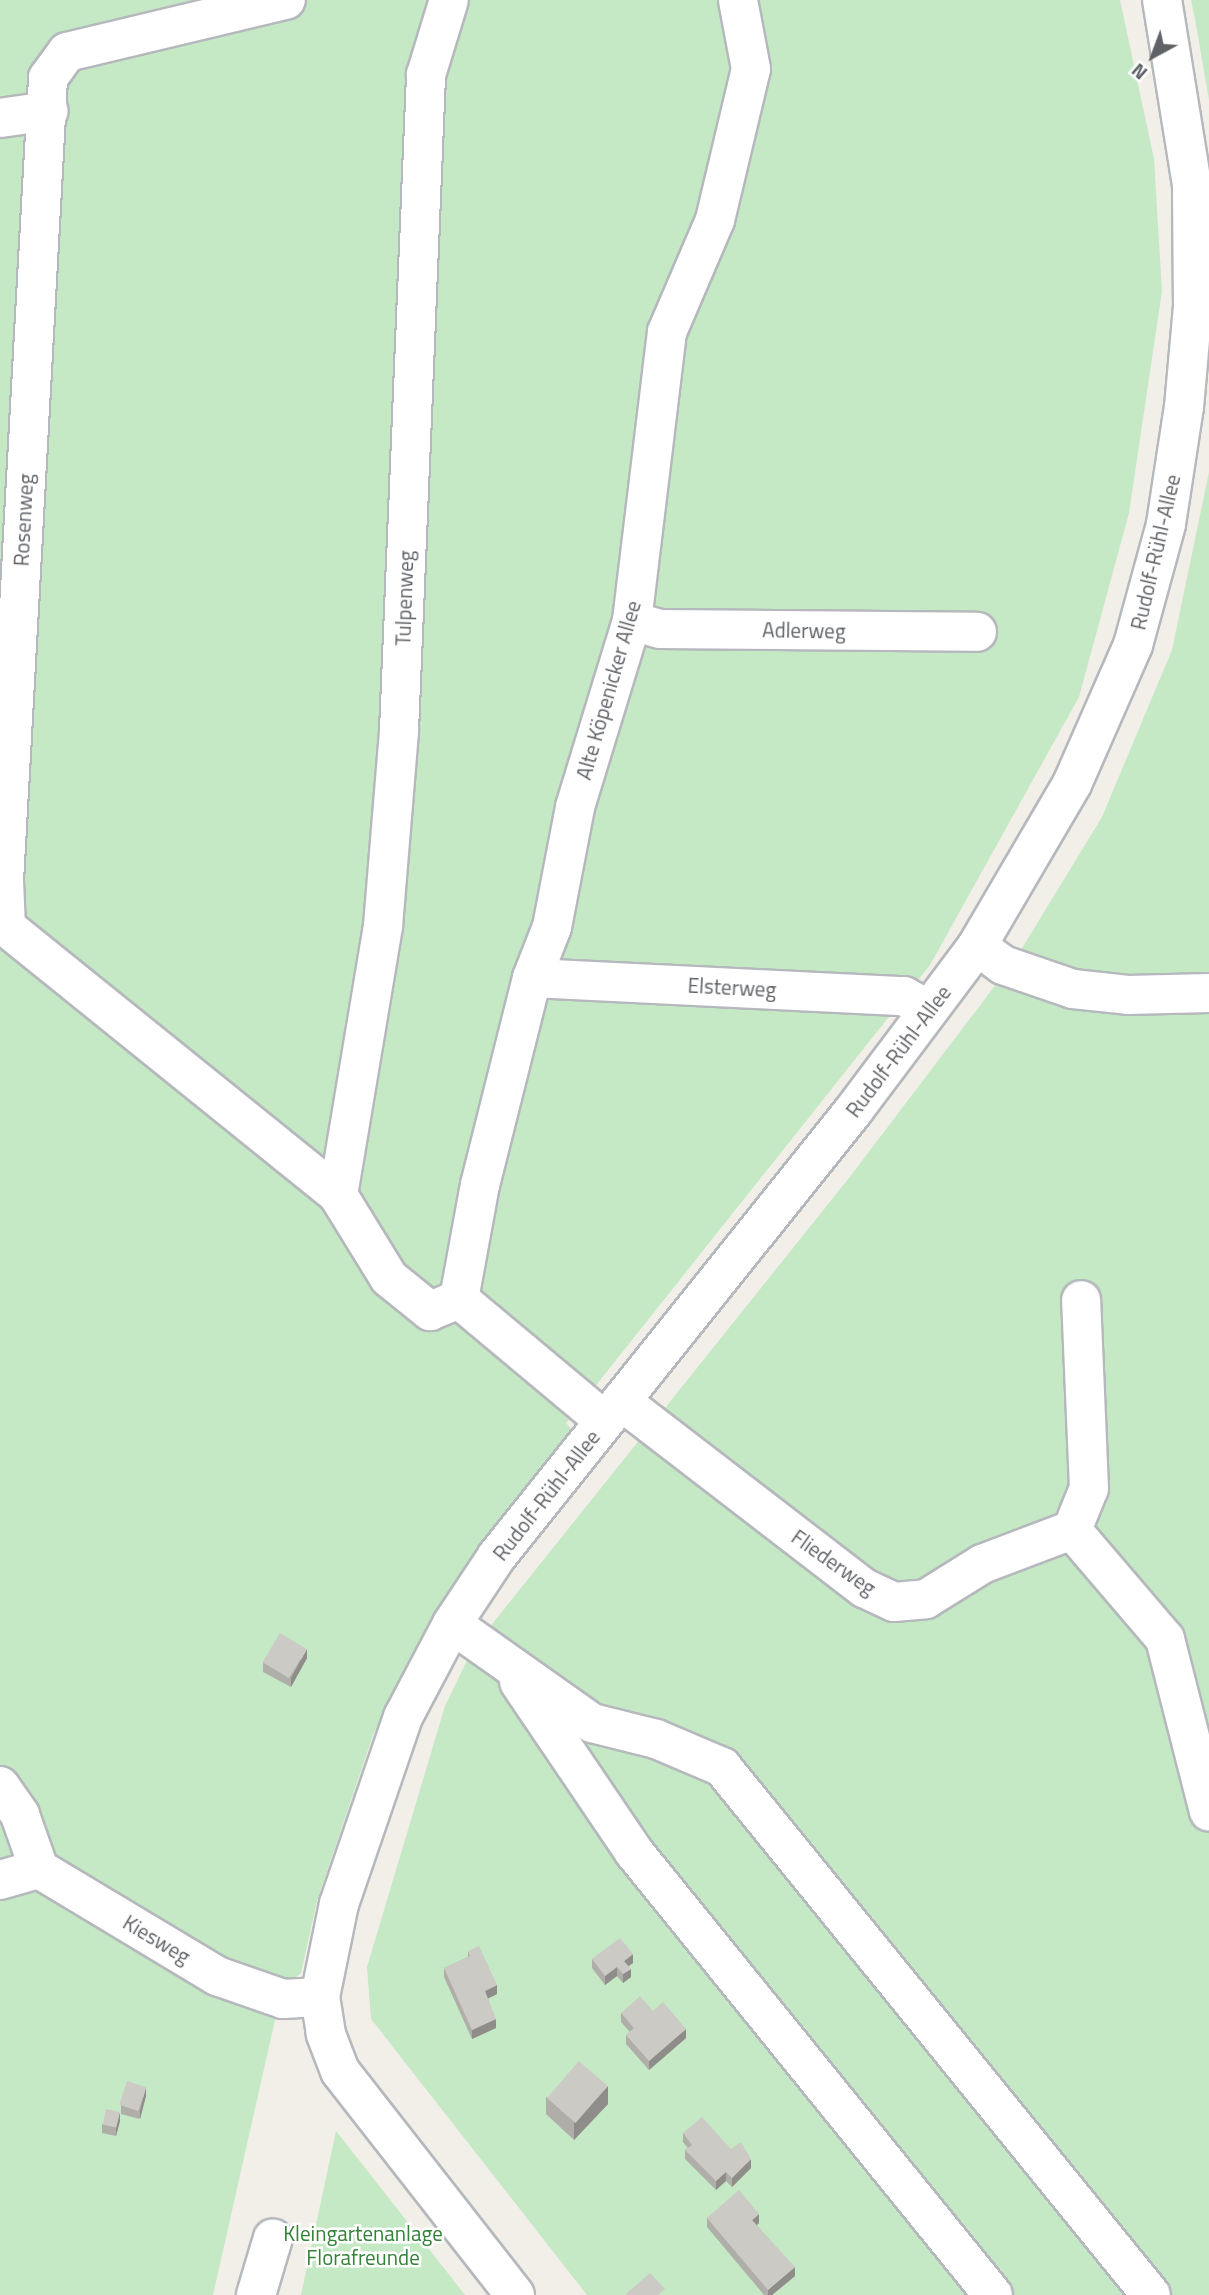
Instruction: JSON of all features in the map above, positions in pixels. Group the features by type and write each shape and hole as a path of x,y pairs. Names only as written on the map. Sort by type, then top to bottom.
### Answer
{"street":[{"name":"Rosenweg","path":"3,925 22,519 49,111 48,78 67,52 286,0"},
{"name":"Tulpenweg","path":"338,1195 383,926 399,732 426,75 449,0"},
{"name":"Alte Köpenicker Allee","path":"459,1299 480,1185 532,978 552,927 575,807 632,621 667,332 715,219 751,69 738,0"},
{"name":"Rudolf-Rühl-Allee","path":"320,1997 339,1904 375,1790 403,1717 452,1624 497,1556 976,946 1072,784 1133,645 1166,524 1185,407 1193,306 1192,185 1162,0"},
{"path":"0,118 49,111"},
{"name":"Adlerweg","path":"632,621 660,629 977,632"},
{"path":"3,925 338,1195 389,1278 430,1311 459,1299"},
{"path":"976,946 1003,965 1073,989 1128,995 1209,993"},
{"name":"Elsterweg","path":"532,978 904,996 928,1010"},
{"name":"Fliederweg","path":"459,1299 864,1588 894,1602 926,1599 982,1564 1072,1530"},
{"path":"1081,1300 1089,1488 1072,1530 1165,1639 1209,1811"},
{"path":"452,1624 482,1642 508,1666 592,1723 656,1739 722,1767 1151,2295"},
{"path":"508,1666 634,1852 993,2295"},
{"path":"0,1786 20,1815 39,1869 0,1880"},
{"name":"Kiesweg","path":"39,1869 218,1976 282,1999 320,1997"},
{"path":"320,1997 326,2034 340,2071 515,2295"},
{"path":"256,2295 273,2238"}],"green space":[{"path":"0,0 1120,0 1154,159 1162,291 1129,513 1079,697 930,965 566,1423 571,1429 471,1558 440,1608 373,1735 317,1901 301,1973 282,1989 213,2295 0,2295"},
{"path":"1191,0 1209,0 1209,100 1195,19"},
{"path":"1209,472 1209,2295 587,2295 371,2019 367,1967 445,1706 473,1648 849,1178 1016,958 1102,817 1172,650"},
{"name":"Kleingartenanlage Florafreunde","path":"336,2131 465,2295 301,2295"}],"building":[{"path":"280,1633 307,1649 289,1678 262,1662"},
{"path":"620,1938 633,1954 624,1961 631,1969 623,1974 617,1967 605,1976 592,1959"},
{"path":"479,1946 497,1985 485,1991 496,2019 472,2030 444,1968 470,1956 468,1951"},
{"path":"640,1996 653,2011 663,2002 686,2029 649,2061 626,2035 634,2028 621,2013"},
{"path":"579,2061 608,2086 576,2123 547,2098"},
{"path":"127,2081 146,2087 138,2111 119,2105"},
{"path":"106,2109 120,2112 116,2128 103,2125"},
{"path":"702,2117 731,2149 741,2142 751,2159 732,2178 726,2172 716,2181 685,2150 692,2145 683,2133"},
{"path":"739,2190 759,2214 752,2220 795,2267 768,2290 707,2218"},
{"path":"650,2273 665,2289 658,2295 626,2294"}]}
